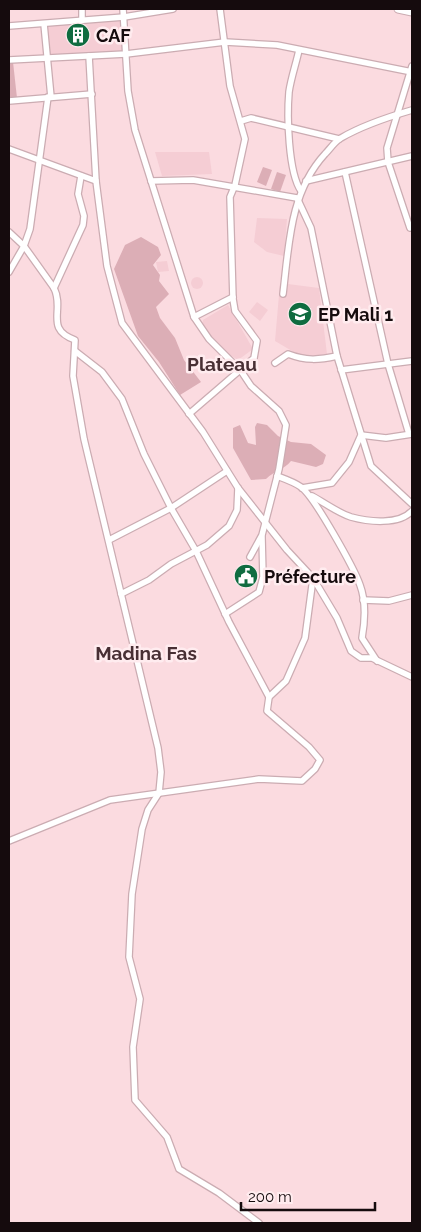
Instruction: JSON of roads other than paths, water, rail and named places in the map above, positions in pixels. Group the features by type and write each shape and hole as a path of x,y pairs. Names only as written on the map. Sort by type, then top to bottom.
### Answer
{"street":[{"path":"82,9 82,20"},
{"path":"123,9 128,91 135,130 194,317 208,340 241,371 251,386 279,411 286,425 277,476 264,520 262,535 263,577 259,592 225,614"},
{"path":"9,26 124,17 173,9"},
{"path":"189,414 254,358 257,341 235,311 232,297 230,197 235,185 245,139 230,86 220,9"},
{"path":"398,9 412,11"},
{"path":"9,272 24,246 30,229 41,161 49,97 49,57 44,24"},
{"path":"9,60 126,54 225,42 277,46 412,70 388,148 388,162 410,228"},
{"path":"300,50 289,93 291,165 297,185 301,191"},
{"path":"89,56 96,181 107,266 122,323 189,414 238,488 314,578 337,618 352,651 361,658 372,658 412,677"},
{"path":"9,101 92,94"},
{"path":"283,294 289,237 298,198 313,167 339,139 365,126 412,111"},
{"path":"241,121 251,118 339,139"},
{"path":"9,149 96,181"},
{"path":"306,181 412,156"},
{"path":"345,172 388,364 411,434 386,438 361,435"},
{"path":"54,288 82,225 84,216 78,194 81,176"},
{"path":"152,182 193,180 235,185 298,198"},
{"path":"298,198 311,228 337,356 371,466 412,504"},
{"path":"9,232 24,246 54,288 57,294 57,328 63,336 75,340 73,376 84,439 158,748 161,772 159,793 148,810 142,829 132,894 129,957 140,999 133,1047 135,1100 167,1137 179,1169 219,1193 259,1223"},
{"path":"194,317 232,297"},
{"path":"9,842 110,800 259,779 302,782 315,769 320,760 309,747 267,711 269,697 225,614 196,550 171,508 144,454 122,399 102,372 74,350"},
{"path":"275,363 288,354 303,360 318,360 337,356"},
{"path":"342,370 412,360"},
{"path":"302,488 332,484 349,462 361,435"},
{"path":"109,540 171,508 227,471"},
{"path":"277,476 351,516 389,520 407,516 412,511"},
{"path":"121,594 149,580 171,564 207,545 229,526 237,510 238,488"},
{"path":"309,494 360,585 365,623 362,638 377,661"},
{"path":"250,557 262,535"},
{"path":"269,697 286,681 305,638 314,578"},
{"path":"363,600 389,601 412,595"}],"place":[{"name":"CAF","path":"78,35"},
{"name":"EP Mali 1","path":"300,314"},
{"name":"Préfecture","path":"246,576"}],"district":[{"name":"Plateau","path":"222,364"},
{"name":"Madina Fas","path":"146,653"}]}
